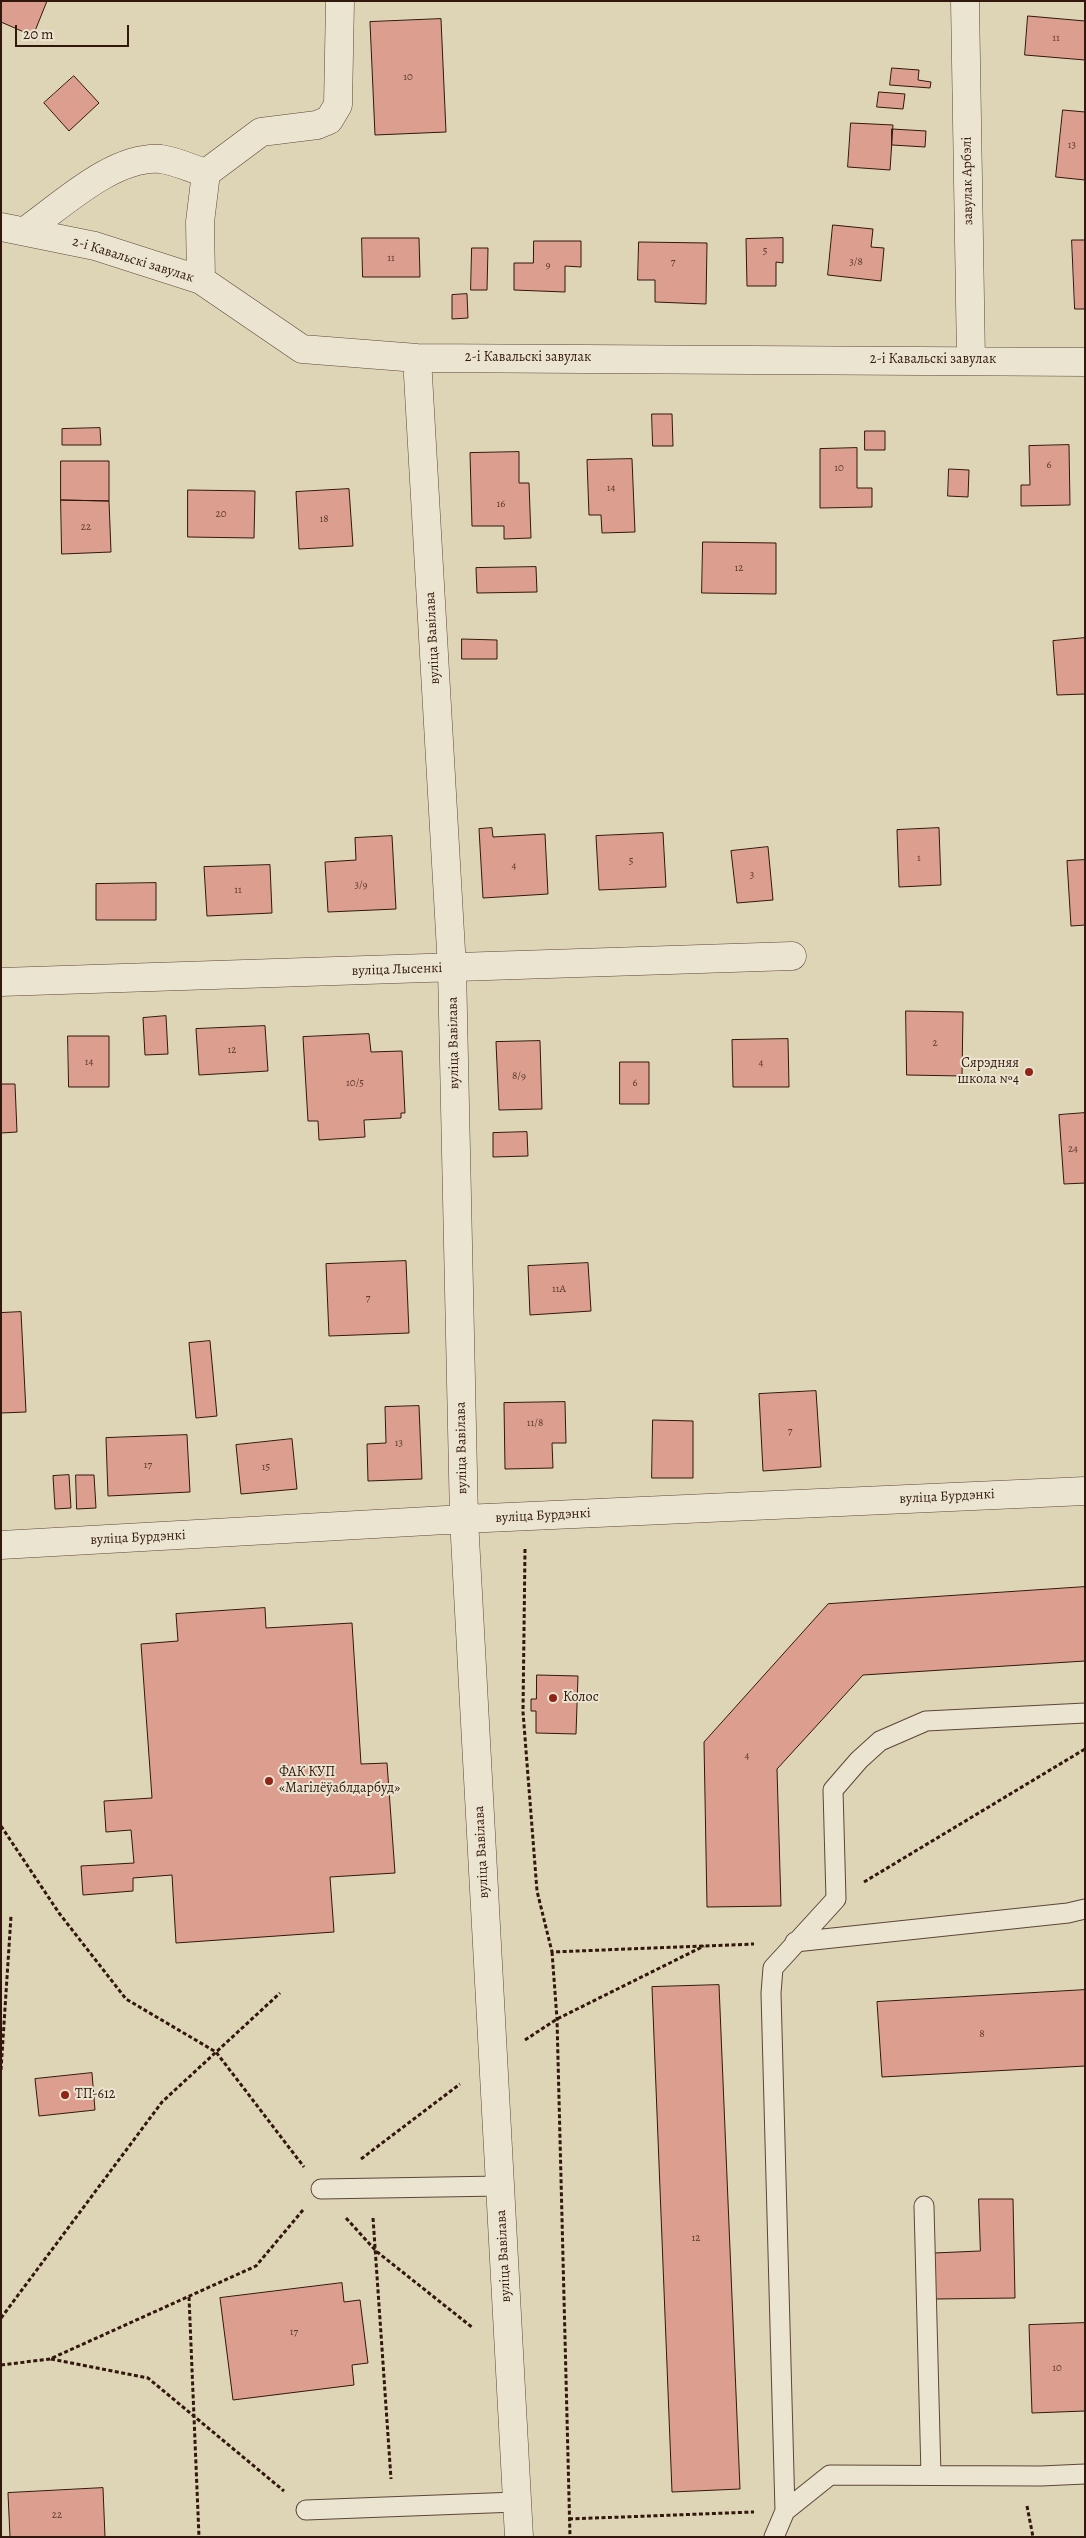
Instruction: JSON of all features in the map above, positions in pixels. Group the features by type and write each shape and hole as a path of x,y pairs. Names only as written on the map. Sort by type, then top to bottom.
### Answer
{"street":[{"path":"201,280 200,222 206,173 261,132 317,125 330,120 338,105 340,1"},
{"name":"завулак Арбэлі","path":"965,1 971,360"},
{"path":"13,229 129,162 162,159 206,173"},
{"name":"2-і Кавальскі завулак","path":"13,229 95,246 201,280 302,349 417,358 1085,362"},
{"name":"вуліца Вавілава","path":"417,358 452,968 464,1519 519,2537"},
{"name":"вуліца Лысенкі","path":"1,982 792,956"},
{"name":"вуліца Бурдэнкі","path":"1,1545 464,1519 1085,1491"}],"lane":[{"path":"774,2537 785,2511 771,1994 774,1968 795,1942 836,1899 833,1790 859,1760 880,1741 926,1721 1085,1713"},
{"path":"795,1942 1068,1913 1085,1909"},
{"path":"321,2189 500,2186"},
{"path":"924,2206 931,2475"},
{"path":"785,2511 830,2475 1041,2476 1085,2474"},
{"path":"306,2510 516,2502"}],"path":[{"path":"525,1516 523,1712 536,1892 552,1952 557,2020 570,2537"},
{"path":"836,1899 1085,1749"},
{"path":"1,1826 59,1913 126,1998"},
{"path":"1,2070 11,1916"},
{"path":"552,1952 795,1942"},
{"path":"1,2318 162,2102 280,1993"},
{"path":"371,2188 393,2507"},
{"path":"189,2297 199,2537"},
{"path":"50,2359 148,2378 306,2510"},
{"path":"569,2520 785,2511"}],"building":[{"path":"1,1 47,1 33,36 1,22"},
{"path":"1028,16 1085,21 1085,60 1025,55"},
{"path":"441,19 446,132 375,135 370,22"},
{"path":"892,68 919,70 918,80 931,82 930,88 890,85"},
{"path":"74,76 99,103 69,131 44,103"},
{"path":"879,92 905,94 903,109 877,107"},
{"path":"1063,110 1085,112 1085,180 1056,177"},
{"path":"851,123 893,125 890,170 848,167"},
{"path":"892,129 926,131 925,147 892,145"},
{"path":"833,225 873,229 871,247 884,248 881,281 828,275"},
{"path":"362,238 419,238 420,277 363,277"},
{"path":"783,238 783,263 776,262 776,286 747,286 746,239"},
{"path":"1072,240 1085,240 1085,309 1075,309"},
{"path":"534,241 581,241 581,267 565,266 565,292 514,290 514,263 533,263"},
{"path":"639,242 707,243 706,304 655,302 655,280 638,280"},
{"path":"472,248 488,248 487,290 471,290"},
{"path":"467,294 468,318 452,319 452,295"},
{"path":"652,414 672,414 673,446 653,446"},
{"path":"100,428 101,445 62,445 62,429"},
{"path":"865,431 885,431 885,450 865,450"},
{"path":"1069,445 1070,505 1021,506 1021,485 1030,485 1029,446"},
{"path":"857,448 857,488 872,488 872,507 820,508 820,449"},
{"path":"519,452 519,483 529,483 531,538 504,539 504,526 472,526 470,453"},
{"path":"632,459 635,532 602,533 601,515 589,515 587,460"},
{"path":"61,461 109,461 109,501 61,500"},
{"path":"949,469 969,470 968,497 948,496"},
{"path":"349,489 353,546 299,549 296,492"},
{"path":"188,490 255,491 254,538 188,537"},
{"path":"61,500 109,501 111,552 62,554"},
{"path":"703,542 776,543 776,594 702,593"},
{"path":"536,567 537,592 477,593 476,568"},
{"path":"1085,638 1085,694 1057,695 1053,641"},
{"path":"462,639 497,640 497,659 462,659"},
{"path":"492,828 493,837 545,834 548,894 483,898 479,829"},
{"path":"939,828 941,885 899,887 897,830"},
{"path":"663,833 666,887 599,890 596,836"},
{"path":"392,836 396,909 328,912 325,862 356,860 355,838"},
{"path":"768,847 773,900 737,903 731,851"},
{"path":"1085,860 1085,925 1071,926 1067,861"},
{"path":"270,865 272,913 207,916 204,867"},
{"path":"156,883 156,920 96,920 96,884"},
{"path":"906,1011 963,1012 962,1076 907,1075"},
{"path":"166,1016 168,1054 145,1055 143,1018"},
{"path":"265,1026 268,1071 199,1075 196,1029"},
{"path":"369,1034 371,1052 402,1051 405,1113 401,1113 401,1118 364,1120 365,1137 319,1140 318,1121 308,1121 303,1037"},
{"path":"68,1036 109,1036 109,1087 69,1087"},
{"path":"788,1039 789,1087 733,1087 732,1040"},
{"path":"540,1041 542,1109 499,1110 496,1042"},
{"path":"620,1062 649,1062 649,1104 620,1104"},
{"path":"1,1084 15,1084 17,1132 1,1133"},
{"path":"1085,1113 1085,1183 1064,1184 1059,1115"},
{"path":"527,1132 528,1156 493,1157 493,1133"},
{"path":"406,1261 409,1333 329,1336 326,1264"},
{"path":"588,1263 591,1311 530,1315 528,1266"},
{"path":"21,1312 26,1412 1,1413 1,1313"},
{"path":"210,1341 217,1416 196,1418 189,1343"},
{"path":"816,1391 821,1467 763,1471 759,1394"},
{"path":"565,1402 566,1443 552,1443 553,1468 505,1469 504,1403"},
{"path":"419,1406 422,1479 368,1481 367,1444 386,1443 385,1407"},
{"path":"653,1420 693,1421 693,1478 652,1478"},
{"path":"187,1435 190,1492 108,1496 106,1438"},
{"path":"292,1439 297,1489 241,1494 236,1445"},
{"path":"69,1475 71,1508 55,1509 53,1476"},
{"path":"76,1475 94,1475 96,1508 77,1509"},
{"path":"1085,1587 1085,1661 863,1675 777,1769 781,1906 707,1907 704,1742 828,1604"},
{"name":"ФАК КУП «Магілёўаблдарбуд»","path":"265,1608 266,1628 352,1623 361,1764 387,1763 395,1873 330,1877 334,1932 176,1943 172,1875 133,1878 133,1891 83,1895 81,1866 134,1863 131,1830 106,1832 104,1801 152,1798 141,1644 178,1641 176,1614"},
{"path":"537,1675 578,1676 576,1734 536,1733 536,1711 531,1711 531,1699 536,1699"},
{"path":"719,1985 740,2489 672,2492 652,1987"},
{"path":"1085,1990 1085,2066 882,2077 877,2002"},
{"name":"ТП-612","path":"92,2073 95,2110 39,2116 35,2079"},
{"path":"979,2199 1013,2199 1015,2298 935,2299 934,2253 980,2251"},
{"path":"342,2283 344,2302 360,2300 368,2363 352,2365 354,2385 233,2400 220,2298"},
{"path":"1085,2323 1085,2411 1032,2413 1029,2325"},
{"path":"103,2488 105,2537 10,2537 8,2493"}],"place":[{"name":"Сярэдняя школа №4","path":"1029,1072"},
{"name":"Колос","path":"553,1698"},
{"name":"ФАК КУП «Магілёўаблдарбуд»","path":"269,1781"},
{"name":"ТП-612","path":"65,2095"}]}
